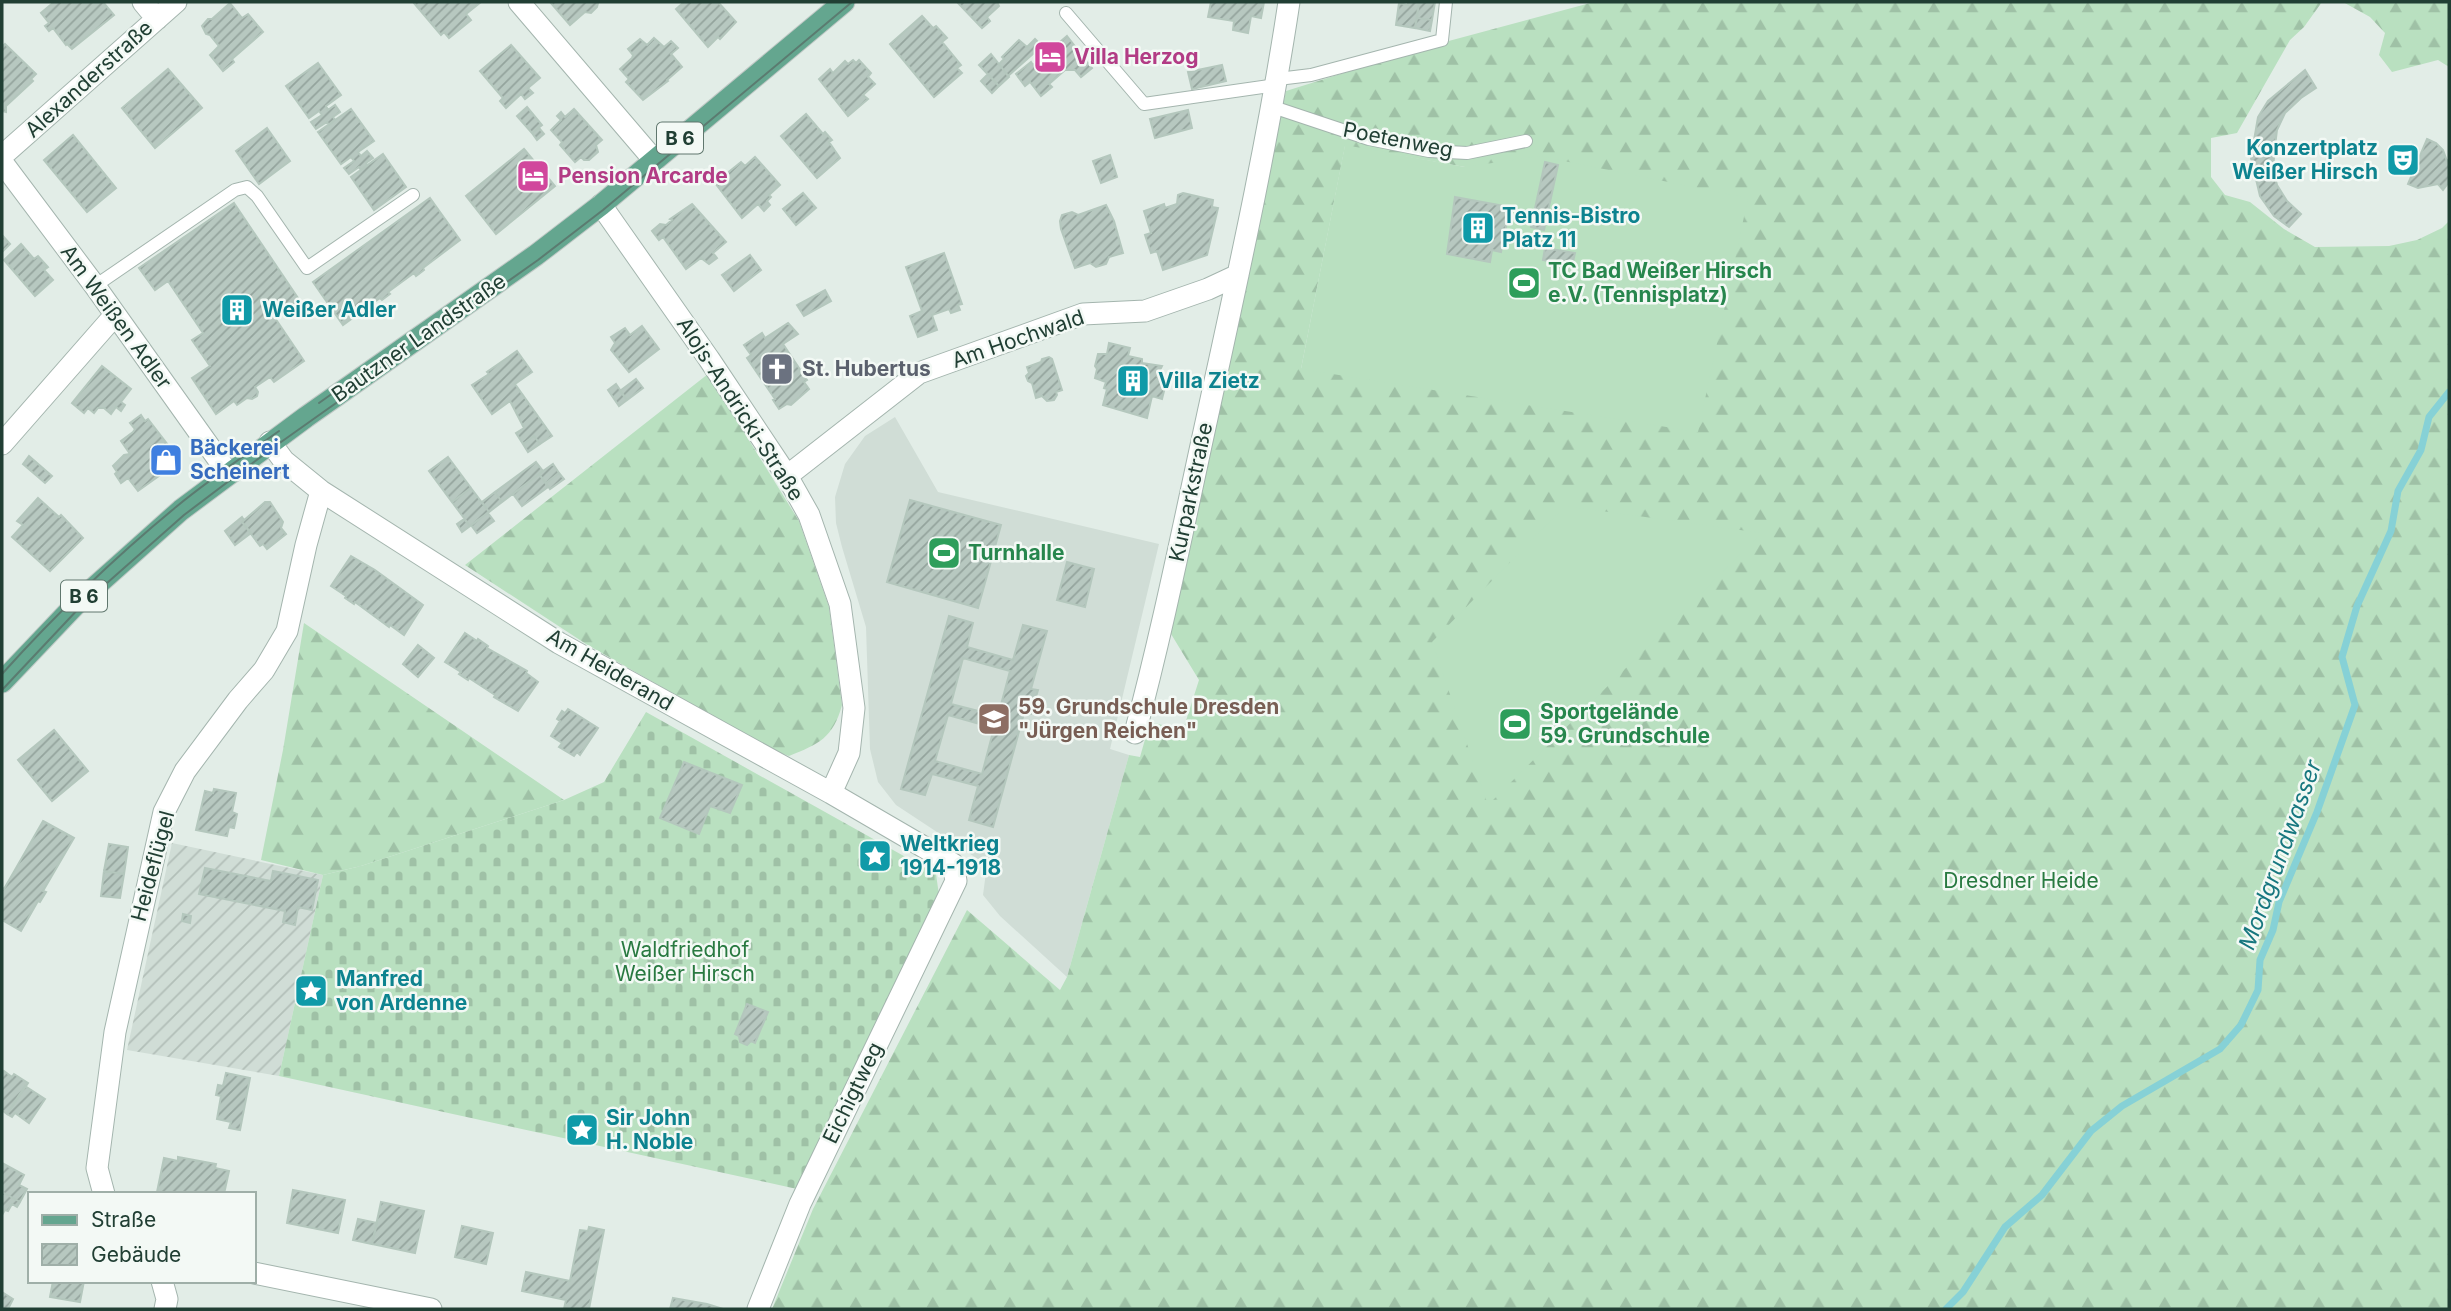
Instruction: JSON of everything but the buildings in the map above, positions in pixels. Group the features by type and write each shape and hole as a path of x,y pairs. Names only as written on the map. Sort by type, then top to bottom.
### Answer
{"main road":[{"name":"Bautzner Landstraße","path":"2,682 70,609 125,558 228,473 536,255 601,205 844,2"}],"street":[{"path":"143,2 157,19"},
{"name":"Alexanderstraße","path":"2,156 176,2"},
{"path":"519,2 654,160"},
{"name":"Kurparkstraße","path":"1135,733 1161,628 1238,275 1273,107 1289,2"},
{"name":"Am Weißen Adler","path":"2,162 95,286 228,473"},
{"name":"Alojs-Andricki-Straße","path":"601,205 709,359 787,476 809,515 840,604 854,708 849,753 831,793"},
{"name":"Am Hochwald","path":"787,476 919,373 1083,314 1145,312 1238,275"},
{"path":"2,444 115,315"},
{"name":"Am Heiderand","path":"270,442 284,461 321,491 559,643 831,793 953,864 956,881"},
{"name":"Heideflügel","path":"103,1192 97,1168 115,1032 164,812 185,771 264,670 287,631 321,491"},
{"name":"Eichigtweg","path":"758,1309 800,1204 956,881"},
{"path":"256,1273 431,1309"},
{"path":"163,1283 167,1299 165,1309"}],"lane":[{"path":"1066,13 1144,104 1311,75 1443,40 1446,2"},
{"name":"Poetenweg","path":"1273,107 1369,139 1429,151 1467,153 1526,141"},
{"path":"95,286 235,190 247,187 257,196 307,268 413,195"}],"shaded area":[{"name":"59. Grundschule Dresden \"Jürgen Reichen\"","path":"895,417 938,492 1159,544 1110,749 1129,755 1067,977 1000,916 983,895 987,865 896,805 878,782 870,749 866,627 836,523 835,497 845,464 865,436"},
{"path":"172,843 323,875 279,1076 127,1050"}],"green space":[{"name":"Dresdner Heide","path":"1594,2 2322,2 2304,27 2290,40 2237,133 2211,138 2211,177 2225,195 2250,202 2284,229 2315,247 2389,246 2417,240 2442,228 2449,221 2449,1309 772,1309 813,1209 967,910 1060,990 1067,977 1129,755 1140,757 1150,722 1183,730 1199,680 1168,629 1286,91 1430,46","holes":["1345,146 1465,167 1301,369"]},
{"path":"2343,2 2449,2 2449,67 2438,60 2392,72 2379,55 2385,33 2370,17"},
{"name":"TC Bad Weißer Hirsch e.V. (Tennisplatz)","path":"1345,145 1465,167 1539,156 1748,198 1698,432 1301,369"},
{"path":"708,374 799,521 829,607 842,705 834,725 823,738 809,748 789,756 773,750 586,644 465,565"},
{"name":"Sportgelände 59. Grundschule","path":"1565,506 1762,533 1488,805 1432,642"},
{"path":"304,623 564,800 361,866 323,875 261,860"},
{"name":"Waldfriedhof Weißer Hirsch","path":"646,712 936,874 939,895 797,1189 279,1076 323,875 361,866 564,800 604,782"}],"waterway":[{"name":"Mordgrundwasser","path":"1946,1309 1963,1292 2005,1227 2042,1195 2091,1131 2122,1106 2220,1049 2241,1025 2258,990 2260,960 2273,930 2279,902 2317,812 2355,705 2342,657 2357,606 2391,531 2398,491 2421,450 2429,417 2449,392"}],"tram line":[{"path":"2,690 81,606 184,515 274,447 538,260 603,210 852,2"},
{"path":"319,403 385,356"},
{"path":"2,674 64,608 130,546 188,497 279,431"}],"place":[{"name":"Villa Herzog","path":"1050,57"},
{"name":"Konzertplatz Weißer Hirsch","path":"2403,160"},
{"name":"Pension Arcarde","path":"533,176"},
{"name":"Tennis-Bistro Platz 11","path":"1478,228"},
{"name":"TC Bad Weißer Hirsch e.V. (Tennisplatz)","path":"1524,283"},
{"name":"Weißer Adler","path":"237,310"},
{"name":"St. Hubertus","path":"777,369"},
{"name":"Villa Zietz","path":"1133,381"},
{"name":"Bäckerei Scheinert","path":"166,460"},
{"name":"Turnhalle","path":"944,553"},
{"name":"59. Grundschule Dresden \"Jürgen Reichen\"","path":"994,719"},
{"name":"Sportgelände 59. Grundschule","path":"1515,724"},
{"name":"Weltkrieg 1914-1918","path":"875,856"},
{"name":"Manfred von Ardenne","path":"311,991"},
{"name":"Sir John H. Noble","path":"582,1130"}]}
